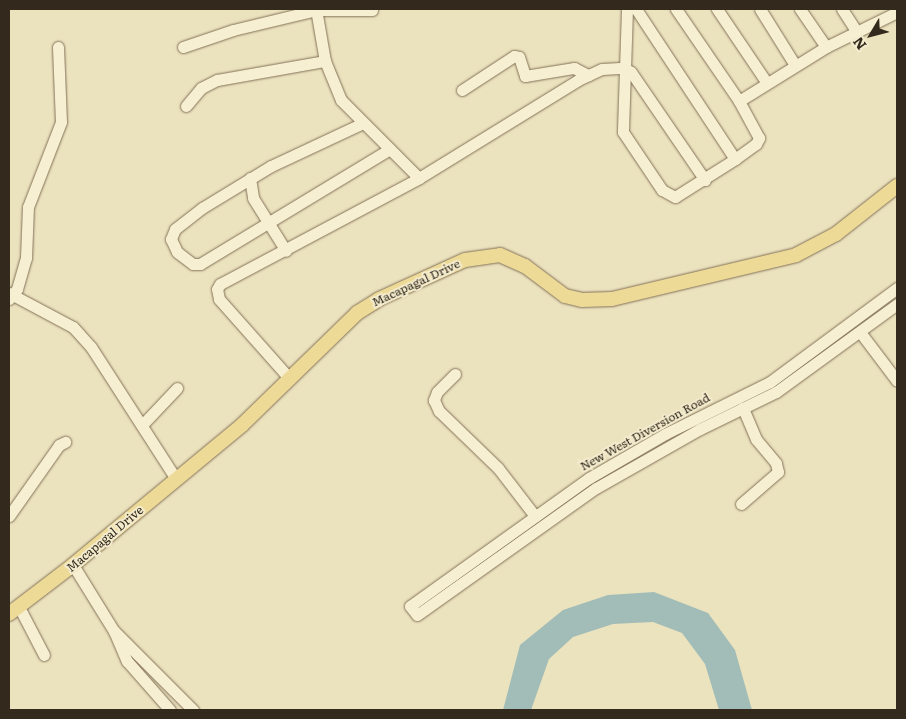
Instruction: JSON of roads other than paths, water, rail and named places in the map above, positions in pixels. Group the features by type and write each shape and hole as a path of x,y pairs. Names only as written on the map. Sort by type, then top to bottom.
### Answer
{"main road":[{"name":"Macapagal Drive","path":"14,610 73,565 176,479 290,379 369,304 465,260 500,255 526,266 565,296 582,300 612,299 796,255 836,234 897,186"}],"street":[{"path":"183,47 233,30 316,9 372,10"},
{"path":"316,9 325,61 341,100 419,178"},
{"path":"627,9 623,132 662,190 675,197 705,180 756,144 759,138 739,100 676,9"},
{"path":"636,9 735,158"},
{"path":"717,9 767,83"},
{"path":"760,9 795,65"},
{"path":"800,9 826,47"},
{"path":"842,9 857,32"},
{"path":"739,100 826,47 857,32 889,13"},
{"path":"58,47 61,122 28,207 26,258 10,296 73,327 91,347 176,479"},
{"path":"462,90 514,56 519,57 525,76 574,68 588,75"},
{"path":"186,106 201,88 217,80 325,61"},
{"path":"290,379 217,294 224,281 286,251 419,178 588,75 602,69 624,68 641,84 705,180"},
{"path":"363,123 250,178 202,208 175,229 172,245 184,258 194,264 200,264 266,222 390,149"},
{"path":"250,178 252,198 286,251"},
{"name":"New West Diversion Road","path":"897,288 770,382 624,457 535,516 413,610 596,488 671,444 799,377 897,304"},
{"path":"860,332 897,381"},
{"path":"455,374 437,392 434,400 439,411 498,468 535,516"},
{"path":"142,425 177,388"},
{"path":"741,504 778,472 776,463 756,439 743,408"},
{"path":"9,516 59,446 66,442"},
{"path":"73,565 114,631 127,661 170,710"},
{"path":"14,610 44,655"},
{"path":"114,631 193,710"}],"water":[{"path":"654,592 708,613 735,650 752,710 719,710 705,664 682,633 653,622 613,624 573,637 549,659 531,710 503,710 520,645 563,610 608,595"}]}
